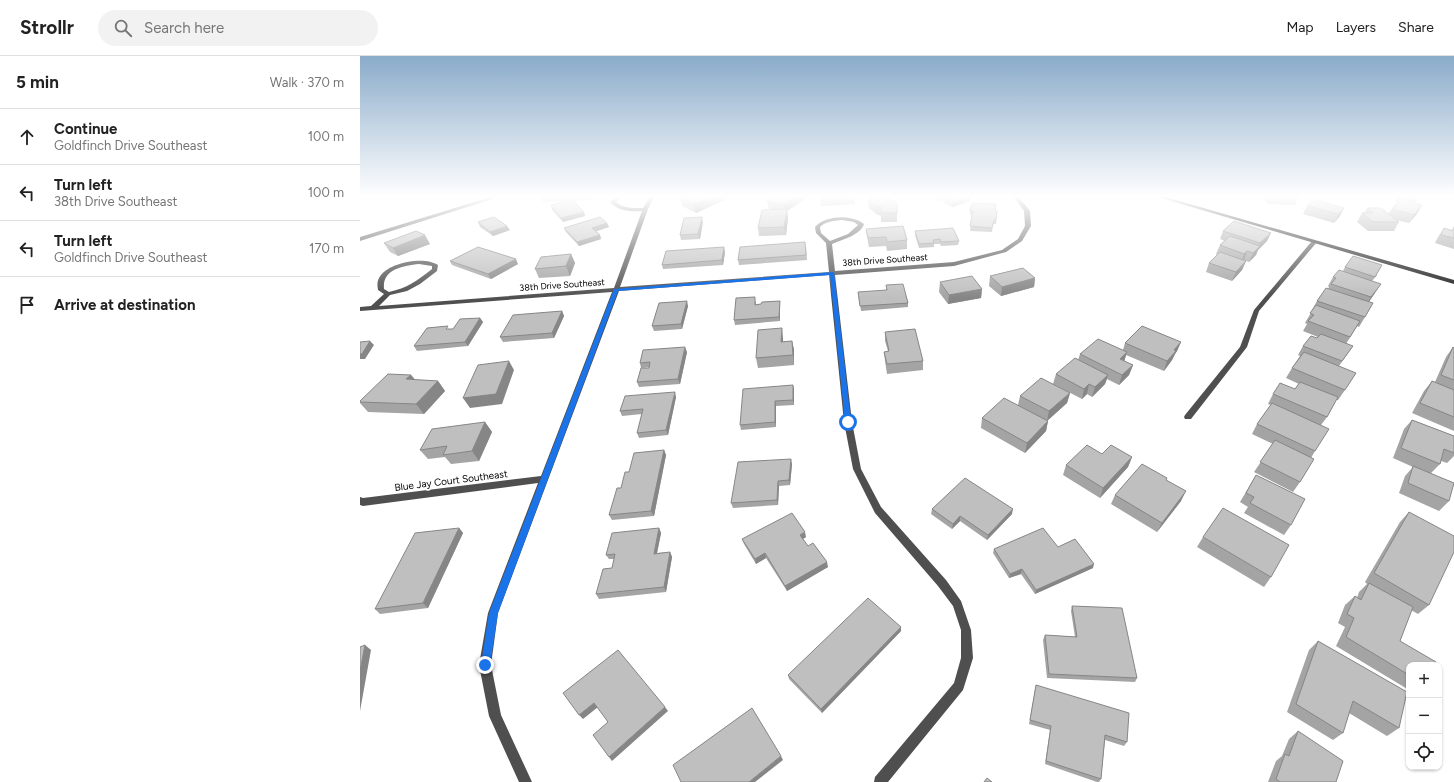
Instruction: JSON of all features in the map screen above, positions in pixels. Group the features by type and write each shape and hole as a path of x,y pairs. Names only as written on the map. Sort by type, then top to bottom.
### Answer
{"street":[{"path":"360,239 390,230"},
{"path":"526,782 495,716 485,665 493,613 638,230"},
{"path":"817,230 829,243 848,422 857,469 878,510 942,583 957,604 966,630 967,658 959,686 880,782"},
{"path":"829,243 858,230"},
{"name":"38th Drive Southeast","path":"360,309 954,264 1004,251 1020,240 1026,230"},
{"path":"1272,230 1454,282"},
{"path":"1188,417 1243,347 1256,311 1314,242"},
{"path":"373,308 388,294 405,290 418,283 435,270 435,265 426,262 409,264 386,272 381,278 379,285 381,290 388,294"},
{"name":"Blue Jay Court Southeast","path":"360,501 363,502 544,479"}],"building":[{"path":"566,230 594,230 600,235 577,242"},
{"path":"681,230 699,230 698,234 680,235"},
{"path":"866,230 904,230 907,240 887,242 886,237 868,238"},
{"path":"954,230 959,241 941,242 940,239 933,240 934,243 919,244 915,231"},
{"path":"1261,230 1271,233 1260,243 1223,231"},
{"path":"1443,230 1454,230 1454,238 1441,235"},
{"path":"416,231 425,235 393,248 384,243"},
{"path":"1230,236 1260,246 1253,253 1247,251 1244,254 1220,245"},
{"path":"805,242 806,255 738,260 740,247"},
{"path":"478,247 516,259 488,274 450,261"},
{"path":"724,247 722,260 662,265 666,251"},
{"path":"1220,252 1246,261 1236,272 1209,263"},
{"path":"571,254 566,266 535,269 541,257"},
{"path":"1353,256 1382,265 1375,277 1345,267"},
{"path":"1023,268 1035,278 1002,287 990,276"},
{"path":"1339,270 1381,284 1371,297 1331,284 1336,278 1333,277"},
{"path":"972,276 982,289 949,295 940,282"},
{"path":"903,284 908,303 860,306 858,292 887,290 886,285"},
{"path":"1326,288 1373,303 1365,317 1317,301"},
{"path":"755,297 755,305 761,304 762,302 780,301 779,317 734,320 736,298"},
{"path":"687,301 681,324 652,326 659,303"},
{"path":"1316,305 1360,321 1350,337 1308,321 1314,315 1310,313"},
{"path":"562,311 552,333 500,337 513,315"},
{"path":"480,318 465,342 414,346 427,328 448,326 446,329 453,329 460,319"},
{"path":"1142,326 1181,342 1174,350 1176,351 1167,361 1125,343"},
{"path":"782,328 781,342 792,341 793,355 756,358 758,330"},
{"path":"915,329 923,361 887,364 884,352 889,351 885,332"},
{"path":"1321,334 1353,346 1342,361 1303,346 1311,336 1317,338"},
{"path":"1098,339 1127,352 1120,359 1133,365 1122,375 1080,354"},
{"path":"370,341 362,354 360,354 360,342"},
{"path":"685,347 678,379 637,382 641,368 649,368 650,362 640,363 643,350"},
{"path":"1453,347 1454,348 1454,380 1441,375"},
{"path":"1304,352 1356,373 1345,390 1292,368"},
{"path":"1075,358 1108,375 1095,387 1089,384 1084,389 1056,374"},
{"path":"509,361 496,394 463,398 478,365"},
{"path":"388,374 411,375 406,379 438,381 416,404 360,402"},
{"path":"1041,378 1070,393 1049,411 1020,396"},
{"path":"1432,381 1454,390 1454,417 1420,403"},
{"path":"1300,382 1338,397 1327,417 1273,394 1280,383 1295,389"},
{"path":"793,385 793,400 775,401 775,422 740,425 743,389"},
{"path":"675,392 666,430 637,433 643,409 620,411 625,396"},
{"path":"1004,398 1048,421 1027,443 982,418"},
{"path":"1272,403 1329,429 1315,451 1257,424"},
{"path":"1412,420 1454,436 1454,453 1444,449 1440,464 1401,448"},
{"path":"485,422 472,451 443,455 447,446 420,450 432,429"},
{"path":"1275,440 1314,459 1300,482 1260,462"},
{"path":"1087,445 1102,454 1111,445 1132,457 1103,488 1066,465"},
{"path":"664,450 651,511 609,515 617,488 621,488 625,472 629,472 634,453"},
{"path":"791,459 789,480 778,481 777,500 731,503 738,462"},
{"path":"1142,464 1186,491 1162,523 1115,495"},
{"path":"1413,466 1454,483 1449,501 1408,483"},
{"path":"1256,475 1305,499 1291,525 1250,503 1254,497 1246,493"},
{"path":"965,478 1013,509 988,535 960,516 953,524 932,509"},
{"path":"1223,508 1289,545 1271,577 1203,537"},
{"path":"1409,512 1454,536 1454,552 1429,605 1374,573"},
{"path":"792,513 805,532 800,535 808,546 813,543 827,562 785,586 765,553 755,559 742,539"},
{"path":"459,528 423,603 375,609 415,533"},
{"path":"659,528 654,554 670,552 664,587 596,594 603,569 612,568 615,554 606,555 612,533"},
{"path":"1043,528 1058,547 1075,539 1094,564 1036,590 1022,569 1010,574 994,549"},
{"path":"1369,583 1413,607 1400,641 1436,662 1406,662 1406,673 1346,637 1354,618 1347,614 1355,596 1361,600"},
{"path":"868,598 901,627 821,709 788,675"},
{"path":"1072,606 1122,608 1137,678 1049,674 1045,635 1077,637"},
{"path":"1318,641 1406,691 1399,728 1353,701 1343,733 1296,704"},
{"path":"365,645 360,671 360,647"},
{"path":"618,650 665,707 609,757 593,735 608,722 594,703 579,715 563,693"},
{"path":"1036,685 1129,713 1127,742 1105,735 1101,779 1046,761 1051,726 1030,720"},
{"path":"752,708 781,756 749,782 681,782 673,765"},
{"path":"1298,731 1343,761 1336,782 1280,782 1276,779 1285,754 1289,756"},
{"path":"987,778 992,782 984,782"}],"route":[{"path":"485,665 493,613 616,290 833,273 848,422"}]}
